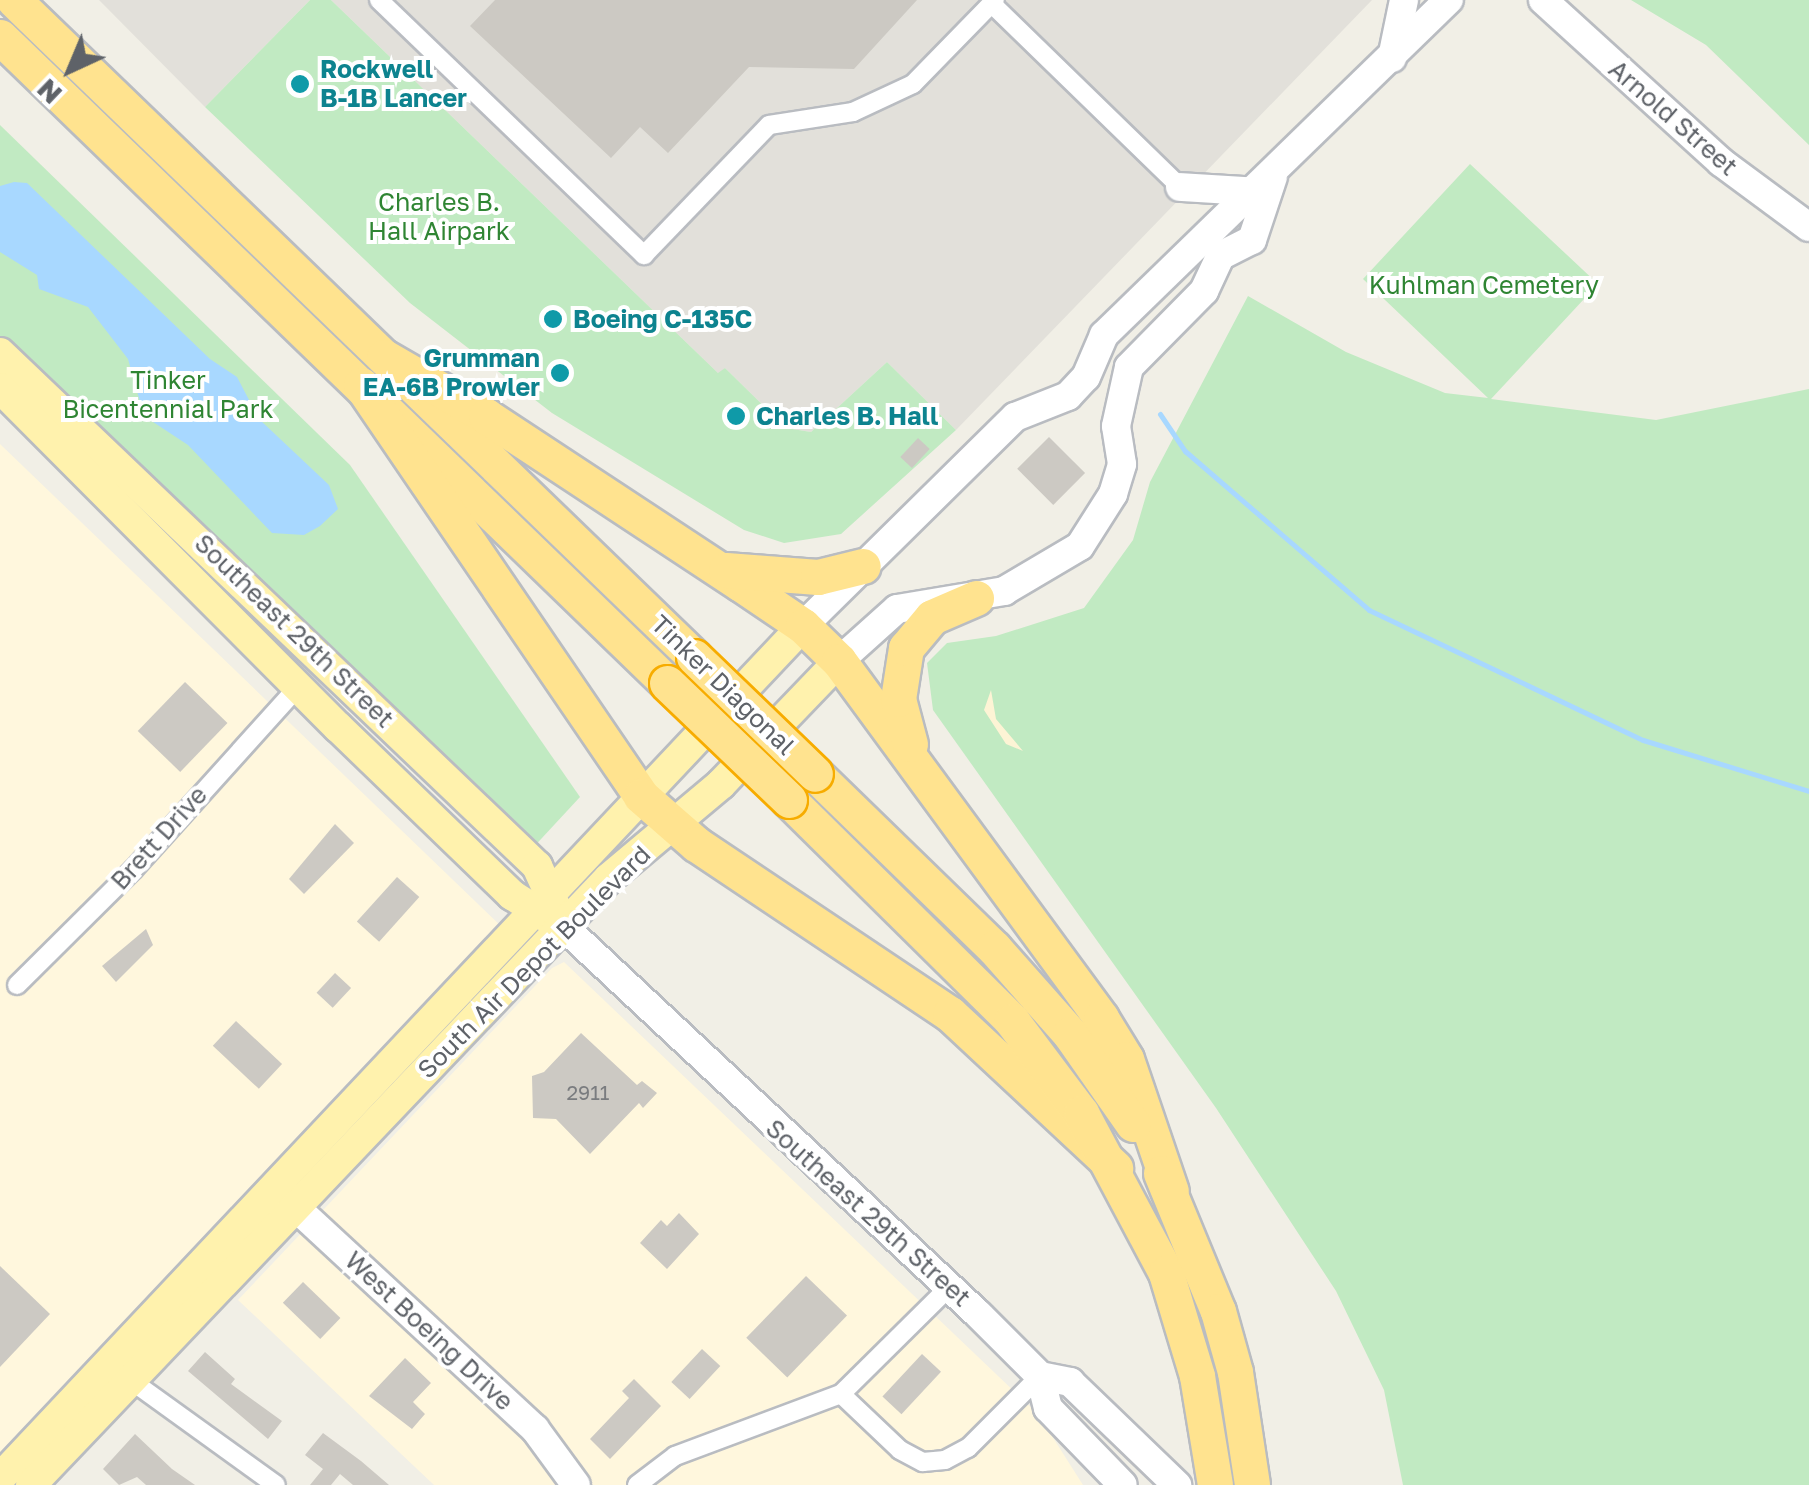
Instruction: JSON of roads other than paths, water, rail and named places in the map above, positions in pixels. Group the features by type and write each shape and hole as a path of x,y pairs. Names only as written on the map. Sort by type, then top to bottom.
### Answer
{"highway":[{"name":"Tinker Diagonal","path":"14,0 994,948 1060,1022 1112,1091 1170,1191 1234,1372 1252,1485"},
{"name":"Tinker Diagonal","path":"0,37 790,800 1012,1022 1115,1168 1182,1320 1213,1474"},
{"path":"384,357 486,416 803,626 839,661 1118,1046 1170,1191"},
{"path":"361,385 641,796 673,825 950,1014 1115,1168"},
{"path":"713,566 779,578 863,566"},
{"path":"914,760 898,699 906,648 932,617 976,598"}],"main road":[{"path":"1392,58 1404,0"},
{"name":"South Air Depot Boulevard","path":"31,1485 164,1344 283,1196 542,902 803,626 1015,417 1068,396 1086,377 1104,335 1246,191 1273,176 1450,0"},
{"name":"Arnold Street","path":"1544,0 1721,162 1809,227"},
{"name":"South Air Depot Boulevard","path":"0,1478 283,1196 897,609 976,598 1028,581 1080,546 1113,494 1122,464 1116,426 1128,367 1204,291 1220,256 1252,240 1273,176"},
{"path":"1180,188 1246,191"},
{"path":"1180,188 1194,212 1193,244"},
{"name":"Southeast 29th Street","path":"0,353 538,866 542,902"},
{"name":"Southeast 29th Street","path":"0,388 167,549 297,688 542,902 798,1152 950,1286 1040,1376 1048,1408 1123,1485"},
{"path":"1068,396 1100,407 1116,426"},
{"name":"West Boeing Drive","path":"283,1196 534,1429 576,1485"},
{"name":"Southeast 29th Street","path":"1040,1376 1070,1382 1177,1485"}],"street":[{"path":"379,0 644,255 769,125 852,112 913,84 994,2 1180,188"},
{"name":"Brett Drive","path":"17,986 133,870 297,688"},
{"path":"638,1485 675,1456 841,1394 950,1286"},
{"path":"841,1394 900,1450 923,1462 946,1460 968,1448 1040,1376"},
{"path":"130,1380 276,1485"}],"water":[{"path":"27,183 210,359 237,377 259,419 329,485 338,509 320,526 304,535 272,533 188,445 144,416 128,359 88,307 39,289 37,275 0,252 0,186"}],"waterway":[{"path":"1160,414 1185,451 1369,610 1643,740 1809,791"}],"place":[{"name":"Rockwell B-1B Lancer","path":"300,84"},
{"name":"Boeing C-135C","path":"553,319"},
{"name":"Grumman EA-6B Prowler","path":"560,373"},
{"name":"Charles B. Hall","path":"736,416"}],"park label":[{"name":"Charles B. Hall Airpark","path":"439,218"},
{"name":"Kuhlman Cemetery","path":"1484,285"},
{"name":"Tinker Bicentennial Park","path":"168,396"}]}
